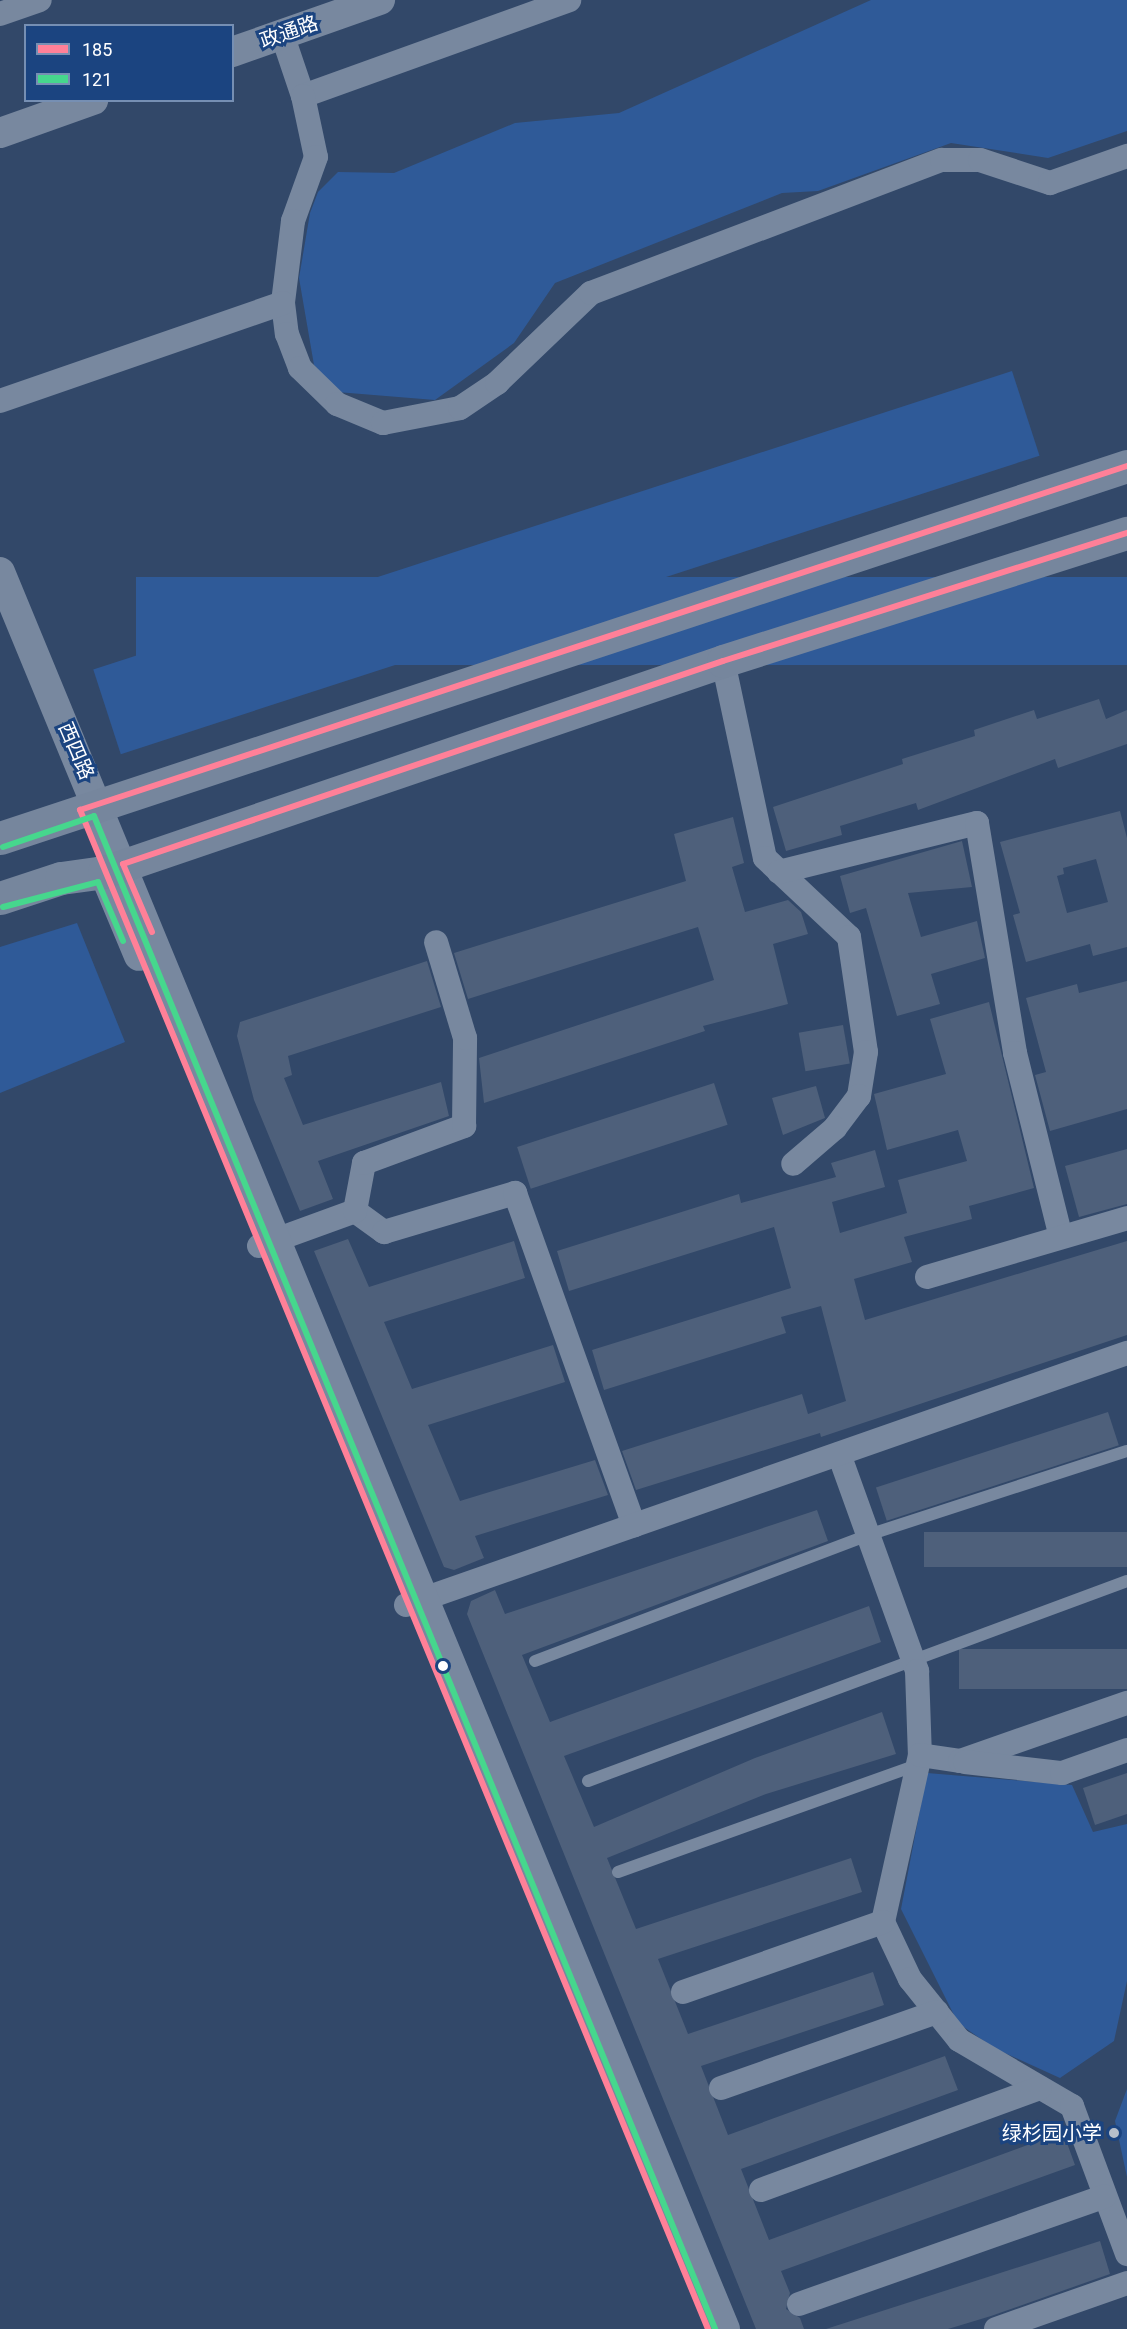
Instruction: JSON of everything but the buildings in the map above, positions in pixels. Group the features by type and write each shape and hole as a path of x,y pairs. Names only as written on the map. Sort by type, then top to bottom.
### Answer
{"main road":[{"path":"0,838 1127,466"},
{"path":"0,898 61,878 114,868 723,661 1127,533"}],"street":[{"path":"0,14 40,0"},
{"name":"政通路","path":"234,51 380,0"},
{"path":"303,96 569,0"},
{"path":"282,34 303,96 316,158 293,221 283,303 300,368 338,404 383,423 428,418 460,408 497,383 591,293 942,160 980,160 1050,183 1127,156"},
{"path":"0,133 87,102"},
{"path":"0,401 283,303"},
{"name":"西四路","path":"0,572 89,807 415,1602 708,2329"},
{"name":"西四路","path":"0,621 89,807"},
{"path":"723,661 765,858 849,937 866,1052 859,1096 835,1128 793,1164"},
{"path":"779,872 977,823 1015,1053 1060,1234"},
{"path":"355,1211 364,1163 464,1126 465,1038 436,942"},
{"path":"355,1211 384,1232 515,1193 634,1525"},
{"path":"268,1243 355,1211"},
{"path":"927,1277 1060,1234 1127,1218"},
{"path":"415,1602 1127,1353"},
{"path":"839,1454 913,1660 918,1760 883,1922 910,1978 959,2040 1072,2106 1127,2254"},
{"name":"西四路","path":"415,1602 724,2329"},
{"path":"960,1761 1127,1703"},
{"path":"918,1760 960,1761 1062,1773 1127,1750"},
{"path":"683,1992 883,1922"},
{"path":"721,2088 937,2012"},
{"path":"761,2190 1040,2088"},
{"path":"800,2304 1105,2196"},
{"path":"996,2329 1127,2283"}],"lane":[{"path":"535,1661 868,1535 1127,1451"},
{"path":"588,1781 1127,1581"},
{"path":"618,1872 918,1760"}],"shaded area":[{"path":"871,0 1127,0 1127,131 1048,158 951,143 818,191 782,193 555,283 514,343 435,400 337,392 314,365 299,278 310,213 318,192 338,172 394,173 515,123 619,113"},
{"path":"1012,371 1040,456 121,754 93,670"},
{"path":"136,577 1127,577 1127,665 136,665"},
{"path":"77,923 125,1042 0,1093 0,947"},
{"path":"927,1773 1072,1785 1093,1832 1127,1824 1127,1981 1114,2041 1060,2078 994,2048 958,2023 901,1909"},
{"path":"1127,2089 1127,2177 1115,2121"}],"transit line":[{"name":"185","path":"708,2329 80,810 1127,466"},
{"name":"185","path":"152,932 123,864 723,661 1127,533"},
{"name":"121","path":"3,847 94,816 715,2329"},
{"name":"121","path":"3,907 98,882 123,941"}],"place":[{"name":"绿杉园小学","path":"1114,2133"}]}
